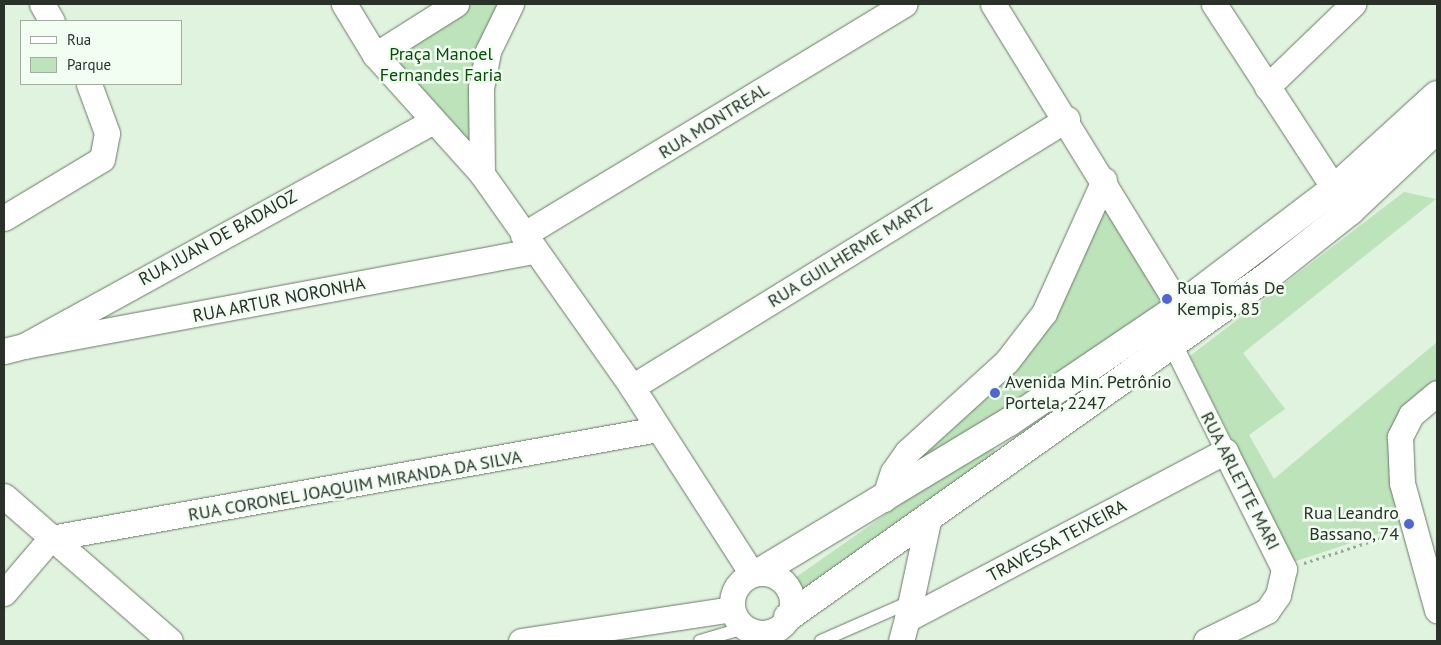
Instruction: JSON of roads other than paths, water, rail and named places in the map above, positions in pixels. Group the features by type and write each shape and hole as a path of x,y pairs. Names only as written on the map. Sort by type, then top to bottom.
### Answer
{"street":[{"path":"42,4 51,20"},
{"path":"344,4 375,54 432,122 482,174 528,243 632,387 738,550 750,577 756,628"},
{"path":"375,54 456,4"},
{"path":"482,174 481,88 488,51 512,4"},
{"name":"RUA MONTREAL","path":"528,243 904,4"},
{"path":"993,4 1068,119 1104,180 1181,327"},
{"path":"1214,4 1350,211"},
{"path":"1267,86 1353,4"},
{"path":"4,218 102,159 108,142 92,89"},
{"path":"750,577 884,499 1009,422 1181,327 1437,95"},
{"name":"RUA GUILHERME MARTZ","path":"632,387 1068,119"},
{"name":"RUA JUAN DE BADAJOZ","path":"14,349 432,122"},
{"path":"521,641 756,628 929,516 1181,327 1350,211 1437,129"},
{"path":"884,499 892,472 907,452 1007,361 1044,313 1104,180"},
{"name":"RUA ARTUR NORONHA","path":"14,349 528,243"},
{"name":"RUA ARLETTE MARI","path":"1181,327 1225,451 1284,569 1278,595 1262,616 1206,641"},
{"path":"1437,393 1411,414 1400,437 1402,484 1414,528 1430,552 1437,610"},
{"name":"RUA CORONEL JOAQUIM MIRANDA DA SILVA","path":"51,538 658,429"},
{"name":"TRAVESSA TEIXEIRA","path":"906,621 1225,451"},
{"path":"4,496 170,641"},
{"path":"906,621 929,516"},
{"path":"4,593 51,538"},
{"path":"750,577 777,577 787,586 792,601 756,628"}],"lane":[{"path":"821,641 906,621"},
{"path":"700,641 756,628"}],"place":[{"name":"Rua Tomás De Kempis, 85","path":"1167,299"},
{"name":"Avenida Min. Petrônio Portela, 2247","path":"995,393"},
{"name":"Rua Leandro Bassano, 74","path":"1409,524"}],"park label":[{"name":"Praça Manoel Fernandes Faria","path":"441,65"}]}
